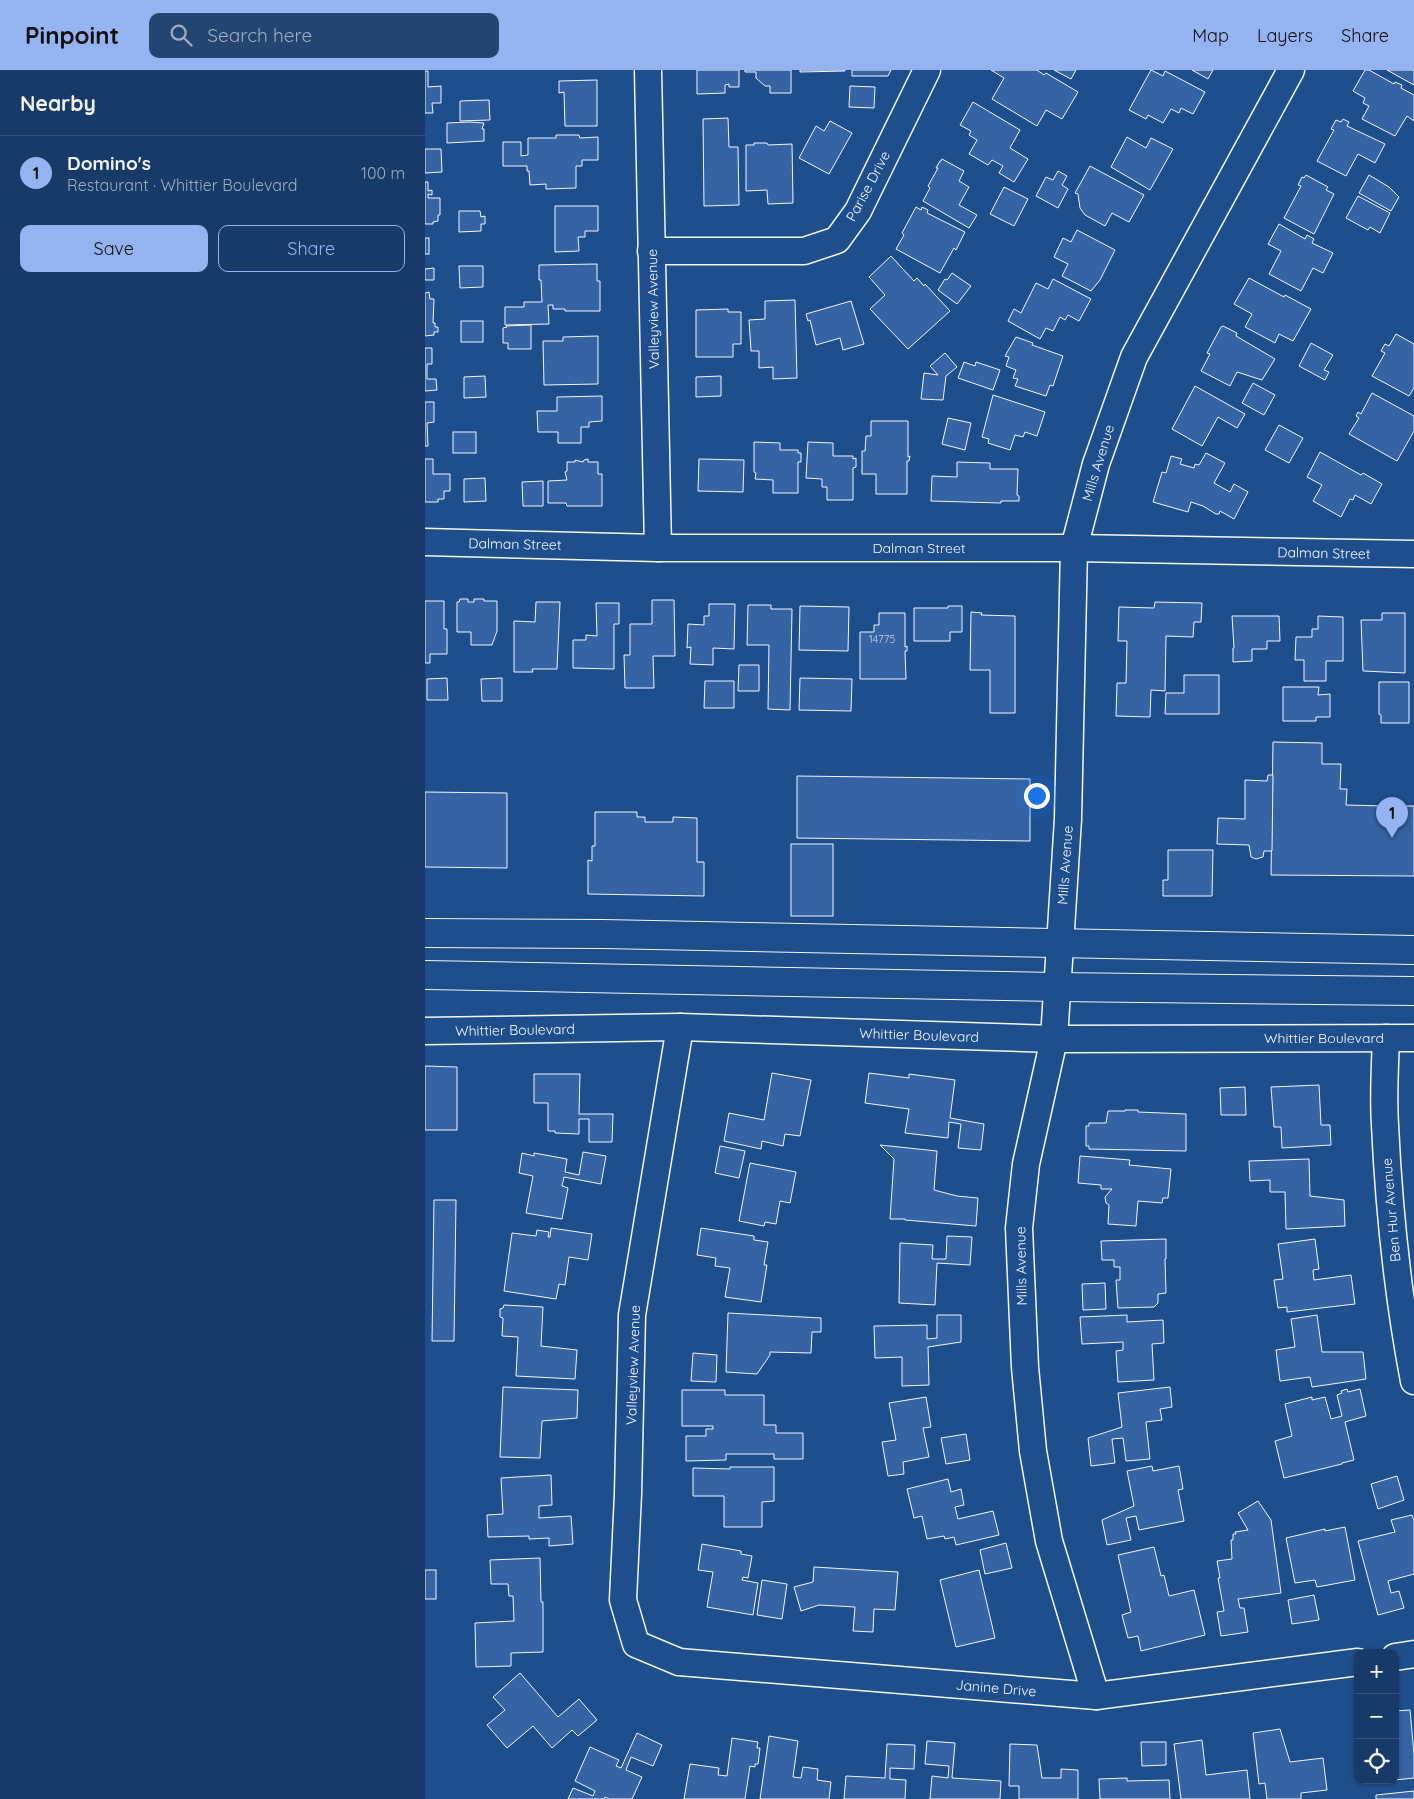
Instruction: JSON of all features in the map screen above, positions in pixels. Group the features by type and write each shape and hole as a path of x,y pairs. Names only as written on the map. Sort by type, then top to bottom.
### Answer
{"main road":[{"path":"425,933 603,934 1414,950"},
{"path":"425,975 1057,987 1414,991"}],"street":[{"name":"Valleyview Avenue","path":"648,70 658,548"},
{"name":"Parise Drive","path":"651,251 804,251 837,240 858,211 927,70"},
{"name":"Mills Avenue","path":"1096,1696 1049,1541 1033,1451 1025,1367 1019,1228 1026,1164 1054,1039 1068,819 1074,548 1096,464 1135,357 1291,70"},
{"name":"Dalman Street","path":"425,542 658,548 1074,548 1414,554"},
{"name":"Valleyview Avenue","path":"636,1644 623,1600 629,1494 633,1315 680,1028"},
{"name":"Whittier Boulevard","path":"425,1031 680,1028 1054,1039 1414,1038"},
{"name":"Ben Hur Avenue","path":"1386,1038 1385,1124 1395,1264 1414,1381"},
{"name":"Janine Drive","path":"636,1644 679,1662 1096,1696 1354,1663"},
{"path":"1399,1656 1414,1654"}],"building":[{"path":"697,70 739,70 739,87 729,87 729,84 725,85 725,93 697,94"},
{"path":"745,70 791,70 791,93 770,93 770,86 765,86 756,78 756,72 745,72"},
{"path":"800,70 845,70 845,71 800,72"},
{"path":"852,70 891,70 888,76 852,76"},
{"path":"991,70 1037,70 1044,75 1046,73 1078,92 1062,119 1046,110 1037,126 992,99 1004,78"},
{"path":"1054,70 1076,70 1071,79"},
{"path":"1151,70 1163,76 1165,71 1205,92 1193,114 1181,108 1179,113 1171,109 1163,123 1148,115 1146,119 1129,110"},
{"path":"1192,70 1213,70 1208,79"},
{"path":"1365,70 1369,70 1394,84 1395,82 1402,85 1401,88 1414,95 1414,121 1407,116 1395,136 1362,119 1369,106 1363,103 1365,98 1353,91"},
{"path":"1387,70 1414,70 1414,85"},
{"path":"425,71 428,71 428,87 441,86 441,103 432,103 433,113 425,113"},
{"path":"597,80 597,126 565,126 564,92 559,93 559,81"},
{"path":"850,86 875,87 874,108 849,107"},
{"path":"489,100 490,120 460,121 460,101"},
{"path":"973,102 1020,130 1010,148 1028,159 1014,182 999,173 1003,166 992,160 988,165 969,154 977,140 969,135 971,131 960,125"},
{"path":"728,118 729,147 738,147 739,205 704,206 703,119"},
{"path":"1343,119 1349,122 1347,126 1385,144 1375,163 1358,154 1346,176 1317,161 1334,130 1331,129 1336,120 1341,122"},
{"path":"830,121 852,133 829,174 799,158 816,126 824,131"},
{"path":"447,123 484,123 482,129 484,129 484,141 447,143"},
{"path":"556,135 579,135 580,138 598,137 598,160 582,160 582,166 576,166 576,188 546,189 546,184 530,185 527,166 503,166 503,142 521,142 521,156 528,155 528,138 556,138"},
{"path":"1127,137 1146,148 1151,138 1173,149 1150,190 1111,167"},
{"path":"754,143 767,143 768,145 792,144 793,203 768,204 767,190 746,191 746,145 754,145"},
{"path":"425,149 441,149 442,172 425,173"},
{"path":"942,159 964,171 959,181 969,187 959,205 977,215 969,228 923,201 930,188 928,186 938,168 936,168"},
{"path":"1090,166 1144,195 1129,222 1112,213 1105,226 1085,215 1080,208 1078,194 1075,193"},
{"path":"1058,171 1067,176 1062,185 1068,189 1058,208 1036,196 1046,177 1053,180"},
{"path":"1306,175 1328,187 1326,190 1334,194 1314,234 1284,218 1301,186 1298,185 1302,177 1304,178"},
{"path":"1369,175 1389,187 1399,197 1391,211 1359,193"},
{"path":"425,182 428,182 428,191 432,190 432,195 428,194 428,198 440,198 440,215 438,215 438,221 433,222 433,224 425,224"},
{"path":"1004,187 1028,199 1014,226 990,214"},
{"path":"1358,196 1390,213 1380,233 1370,227 1368,230 1346,218"},
{"path":"555,206 598,206 598,231 585,231 585,237 578,237 579,251 555,252"},
{"path":"916,207 921,210 922,207 928,210 927,213 965,232 956,250 954,248 940,273 896,249"},
{"path":"459,211 480,211 481,217 485,216 485,224 481,224 481,231 459,232"},
{"path":"1279,224 1305,239 1307,235 1314,239 1312,243 1333,253 1323,273 1313,268 1301,291 1269,274 1281,251 1268,244"},
{"path":"1077,230 1115,250 1100,280 1091,291 1062,276 1068,264 1054,257 1063,238 1071,242"},
{"path":"425,238 429,238 429,254 425,254"},
{"path":"891,256 914,281 917,278 924,286 925,284 950,311 908,349 870,309 885,295 869,277"},
{"path":"597,264 597,281 600,281 600,311 565,311 565,309 553,309 553,305 548,305 549,324 505,325 505,307 524,307 524,302 542,302 539,265"},
{"path":"459,266 483,266 483,287 460,288"},
{"path":"434,268 434,280 425,280 425,269"},
{"path":"952,273 971,286 957,304 938,290 945,279 947,280"},
{"path":"1249,278 1311,309 1293,341 1279,334 1275,343 1245,327 1252,314 1234,304"},
{"path":"1053,279 1091,299 1079,321 1068,315 1065,320 1060,317 1053,331 1046,328 1040,339 1008,321 1014,309 1021,313 1036,283 1048,289"},
{"path":"429,292 430,299 434,299 433,323 435,323 435,327 438,327 438,332 434,332 434,335 425,336 425,293"},
{"path":"795,300 797,378 773,379 773,367 759,368 759,351 751,351 749,320 765,319 765,301"},
{"path":"851,301 864,344 843,350 840,338 816,345 810,320 808,321 806,314"},
{"path":"728,309 728,312 741,312 741,344 733,344 733,357 696,357 696,310"},
{"path":"461,321 483,321 483,342 461,342"},
{"path":"531,325 531,349 508,349 508,343 503,343 503,328 506,326"},
{"path":"1223,326 1237,333 1236,336 1275,359 1262,380 1237,372 1230,386 1201,371 1210,354 1207,353"},
{"path":"1396,334 1414,344 1414,388 1409,396 1372,376 1385,353 1381,351 1385,344 1389,346"},
{"path":"598,336 598,384 544,385 543,341 563,341 563,337"},
{"path":"1016,337 1063,356 1053,386 1050,385 1046,396 1015,386 1018,379 1013,378 1016,370 1006,366 1009,357 1005,356"},
{"path":"1311,343 1333,355 1324,370 1329,372 1325,380 1299,366"},
{"path":"425,348 432,348 432,364 427,364 427,379 436,379 437,390 425,391"},
{"path":"945,353 957,367 946,376 943,400 921,399 924,373 938,375 930,366"},
{"path":"964,362 975,366 976,362 1000,370 993,390 958,378"},
{"path":"485,376 486,397 464,398 464,377"},
{"path":"721,376 721,396 696,397 696,377"},
{"path":"1253,383 1275,395 1264,415 1242,403"},
{"path":"1195,386 1245,414 1237,428 1218,417 1202,446 1172,429"},
{"path":"1372,393 1414,416 1414,431 1397,461 1349,434 1359,418 1356,416 1358,412 1361,414"},
{"path":"993,395 1045,412 1037,436 1025,432 1023,437 1015,435 1010,450 988,443 989,439 982,437"},
{"path":"602,396 602,421 589,422 589,427 581,427 581,443 558,443 558,432 538,432 537,411 557,411 557,397"},
{"path":"425,402 434,402 434,422 427,423 428,446 425,446"},
{"path":"948,418 971,423 965,450 942,444"},
{"path":"871,421 908,421 908,457 910,456 909,461 907,461 907,494 876,494 876,474 862,474 862,451 865,451 866,436 871,436"},
{"path":"1279,425 1303,438 1289,463 1265,450"},
{"path":"453,432 476,432 476,453 453,453"},
{"path":"754,442 780,443 780,450 798,450 798,453 801,453 801,462 798,462 798,493 773,493 773,480 755,479"},
{"path":"808,442 833,443 833,456 853,456 853,459 856,458 856,467 853,468 853,500 827,500 827,487 822,487 822,479 806,478"},
{"path":"1320,452 1361,475 1363,473 1382,484 1371,504 1355,495 1353,500 1350,499 1341,517 1313,501 1322,485 1307,477"},
{"path":"1206,453 1225,463 1214,483 1230,492 1234,484 1248,492 1234,519 1220,511 1219,514 1216,514 1203,506 1191,502 1188,512 1153,502 1162,472 1166,473 1171,456 1182,459 1180,464 1194,468 1195,464 1199,465"},
{"path":"425,459 433,459 433,474 450,474 450,491 444,491 444,499 438,499 438,502 425,502"},
{"path":"588,459 588,462 598,462 598,474 602,474 602,506 567,506 566,503 548,503 548,481 567,480 565,472 567,471 567,462 575,462 575,460 583,462"},
{"path":"699,459 744,460 743,492 698,491"},
{"path":"957,462 990,463 990,469 1018,469 1017,495 1019,496 1019,501 1001,501 1001,503 931,501 932,476 957,477"},
{"path":"485,478 486,501 464,502 464,479"},
{"path":"543,481 543,506 523,506 522,482"},
{"path":"460,599 468,599 468,602 474,602 474,599 497,601 497,631 492,645 471,645 471,632 457,632 457,602"},
{"path":"652,600 674,600 675,656 653,656 654,688 625,688 624,655 630,655 630,624 652,624"},
{"path":"425,601 444,601 444,629 447,629 447,654 430,654 430,663 425,663"},
{"path":"536,602 560,602 557,669 532,669 533,672 514,672 514,621 535,622"},
{"path":"1155,602 1202,603 1201,622 1194,622 1193,637 1166,636 1165,691 1151,690 1150,717 1116,716 1117,683 1126,683 1127,641 1118,641 1119,607 1154,608"},
{"path":"596,603 619,603 619,624 614,624 614,669 573,668 573,640 586,640 586,635 597,636"},
{"path":"709,604 735,604 734,649 713,648 713,665 690,664 691,647 687,648 688,624 704,625 704,616 709,616"},
{"path":"748,605 771,605 771,609 792,609 790,710 768,709 769,645 747,645"},
{"path":"800,606 849,607 848,651 799,650"},
{"path":"948,606 962,606 962,632 950,632 950,641 914,641 914,608 948,608"},
{"path":"971,612 982,613 981,615 1015,616 1015,713 990,713 990,670 970,670"},
{"path":"879,613 905,613 906,679 860,679 860,632 874,632 874,625 879,625"},
{"path":"1382,613 1405,613 1405,673 1363,671 1361,620 1382,620"},
{"path":"1232,616 1279,616 1280,641 1267,641 1267,649 1252,649 1252,661 1233,662"},
{"path":"1318,616 1343,617 1343,661 1326,661 1326,681 1304,681 1304,660 1295,660 1296,637 1312,637 1312,629 1318,629"},
{"path":"739,665 759,665 759,691 738,691"},
{"path":"1184,675 1219,675 1219,714 1165,714 1166,693 1184,693"},
{"path":"447,678 448,700 427,700 427,679"},
{"path":"502,678 502,701 482,701 481,679"},
{"path":"800,678 852,679 851,711 799,710"},
{"path":"705,681 734,681 734,708 704,708"},
{"path":"1379,682 1409,682 1409,723 1381,723 1381,715 1379,714"},
{"path":"1283,687 1319,687 1318,695 1330,694 1330,717 1316,717 1316,721 1283,721"},
{"path":"1273,742 1322,743 1322,764 1341,764 1340,789 1347,789 1346,805 1384,806 1384,801 1397,801 1396,806 1414,806 1414,876 1271,875"},
{"path":"1268,775 1273,775 1272,851 1264,851 1263,857 1256,859 1251,857 1249,845 1217,844 1218,818 1245,819 1245,780 1267,781"},
{"path":"797,776 1030,779 1030,841 797,838"},
{"path":"425,792 507,793 507,868 425,867"},
{"path":"595,812 637,812 637,817 645,817 645,822 673,822 673,817 697,818 697,862 704,862 704,896 588,894 588,860 592,861 592,846 595,846"},
{"path":"791,844 833,844 833,916 791,916"},
{"path":"1168,850 1213,850 1212,896 1163,896 1163,880 1168,880"},
{"path":"425,1066 457,1067 457,1130 425,1130"},
{"path":"772,1073 811,1080 800,1136 785,1134 783,1146 762,1141 761,1149 724,1141 729,1113 764,1120"},
{"path":"869,1073 909,1078 909,1074 955,1080 950,1118 984,1124 981,1150 958,1148 961,1124 949,1122 948,1138 905,1133 909,1109 865,1103"},
{"path":"534,1074 580,1074 579,1114 613,1114 612,1142 589,1142 589,1119 579,1119 579,1134 548,1131 548,1103 534,1103"},
{"path":"1319,1085 1321,1125 1330,1125 1331,1145 1282,1148 1281,1127 1274,1127 1271,1087"},
{"path":"1245,1087 1246,1115 1221,1115 1220,1088"},
{"path":"1125,1110 1186,1114 1186,1151 1089,1149 1089,1146 1086,1146 1086,1126 1089,1126 1089,1123 1106,1123 1108,1111"},
{"path":"880,1145 937,1151 934,1190 957,1196 978,1198 976,1226 890,1219 894,1159"},
{"path":"720,1146 745,1151 739,1178 715,1173"},
{"path":"583,1152 606,1156 601,1184 564,1177 562,1186 568,1188 562,1219 526,1213 533,1176 519,1173 522,1153 534,1156 534,1153 567,1159 565,1172 579,1175"},
{"path":"1080,1156 1130,1160 1129,1165 1171,1169 1168,1198 1163,1198 1162,1203 1138,1201 1136,1226 1108,1224 1109,1205 1106,1203 1105,1197 1112,1189 1101,1189 1101,1185 1078,1183"},
{"path":"1309,1159 1310,1196 1344,1200 1345,1226 1286,1229 1285,1192 1270,1192 1270,1180 1250,1181 1249,1161"},
{"path":"750,1163 796,1172 790,1203 780,1201 776,1224 765,1222 764,1226 739,1221"},
{"path":"434,1200 456,1200 454,1341 432,1341"},
{"path":"551,1228 592,1234 588,1260 569,1257 565,1285 559,1284 556,1299 504,1291 512,1233 536,1236 537,1230 549,1232 548,1237 550,1237"},
{"path":"701,1228 754,1236 754,1240 768,1242 764,1265 767,1265 761,1302 725,1297 730,1268 715,1266 716,1258 697,1255"},
{"path":"947,1236 972,1237 970,1265 937,1263 935,1305 899,1303 900,1243 933,1245 932,1259 946,1259"},
{"path":"1166,1239 1166,1293 1158,1294 1158,1303 1154,1307 1118,1308 1116,1280 1120,1280 1120,1267 1114,1267 1114,1260 1102,1260 1101,1241"},
{"path":"1315,1239 1319,1269 1313,1270 1314,1280 1351,1275 1355,1304 1287,1312 1287,1307 1278,1308 1274,1280 1283,1279 1278,1244"},
{"path":"1105,1283 1106,1309 1083,1310 1082,1284"},
{"path":"504,1305 543,1307 541,1346 577,1350 575,1379 516,1376 518,1337 502,1336 503,1318 500,1317 500,1309"},
{"path":"728,1313 821,1318 821,1332 812,1332 811,1353 770,1352 770,1355 757,1374 726,1372"},
{"path":"937,1315 961,1315 961,1342 928,1347 929,1385 902,1386 902,1357 875,1358 874,1326 927,1325 927,1339 937,1338"},
{"path":"1127,1315 1127,1322 1163,1320 1164,1343 1152,1344 1154,1380 1118,1382 1116,1351 1123,1350 1123,1342 1082,1344 1080,1317"},
{"path":"1317,1315 1322,1352 1363,1352 1366,1379 1312,1387 1310,1377 1280,1381 1276,1350 1295,1347 1291,1319"},
{"path":"693,1353 717,1355 716,1382 691,1381"},
{"path":"503,1387 578,1390 577,1418 542,1421 540,1458 500,1457"},
{"path":"1170,1387 1172,1407 1160,1409 1162,1420 1146,1422 1150,1459 1126,1461 1123,1438 1112,1439 1115,1463 1091,1466 1088,1438 1122,1427 1118,1393"},
{"path":"1347,1389 1348,1392 1360,1389 1366,1416 1345,1422 1354,1460 1284,1478 1275,1441 1292,1436 1285,1404 1312,1397 1312,1400 1325,1397 1331,1419 1342,1416 1337,1395"},
{"path":"682,1390 725,1390 725,1395 764,1395 764,1425 776,1425 776,1433 803,1433 803,1459 774,1459 774,1454 726,1454 726,1460 686,1461 686,1436 706,1436 706,1429 713,1429 713,1426 682,1426"},
{"path":"926,1397 931,1427 923,1428 929,1457 903,1462 904,1474 888,1476 882,1442 896,1440 889,1403"},
{"path":"966,1434 970,1460 946,1464 941,1438"},
{"path":"1152,1466 1153,1471 1179,1466 1183,1489 1178,1490 1184,1521 1139,1530 1136,1516 1126,1518 1131,1540 1107,1545 1102,1520 1134,1506 1127,1471"},
{"path":"730,1467 774,1467 774,1501 762,1502 762,1527 724,1527 724,1496 693,1496 693,1468 730,1469"},
{"path":"551,1475 552,1505 539,1506 539,1518 571,1516 573,1544 549,1546 549,1538 529,1539 529,1536 488,1537 487,1515 503,1514 501,1478"},
{"path":"1397,1476 1404,1500 1378,1509 1371,1484"},
{"path":"948,1479 951,1492 961,1489 964,1505 955,1507 958,1519 993,1511 999,1535 956,1545 954,1537 945,1539 944,1536 927,1539 922,1516 914,1518 907,1489"},
{"path":"1258,1501 1271,1520 1281,1593 1238,1599 1240,1608 1244,1608 1248,1632 1221,1636 1217,1612 1224,1611 1217,1561 1232,1559 1231,1540 1233,1540 1233,1534 1248,1530 1238,1513"},
{"path":"1412,1515 1414,1520 1414,1574 1388,1581 1391,1593 1399,1591 1404,1608 1378,1615 1358,1541 1395,1532 1391,1520"},
{"path":"1345,1527 1355,1580 1317,1587 1315,1580 1295,1583 1286,1538 1325,1529 1325,1531"},
{"path":"1006,1543 1012,1568 985,1574 980,1550"},
{"path":"702,1544 741,1551 741,1554 752,1556 748,1578 743,1577 742,1580 758,1583 753,1615 707,1607 713,1572 698,1570"},
{"path":"1154,1547 1161,1576 1164,1575 1169,1596 1194,1590 1205,1635 1141,1651 1138,1636 1128,1638 1122,1615 1131,1612 1118,1555"},
{"path":"540,1558 541,1602 543,1602 543,1652 511,1653 511,1666 476,1667 475,1623 514,1621 513,1596 509,1596 508,1584 491,1584 490,1560"},
{"path":"814,1567 898,1572 895,1610 874,1609 873,1632 853,1631 855,1607 819,1605 801,1611 794,1587 813,1582"},
{"path":"425,1570 436,1570 436,1599 425,1599"},
{"path":"979,1570 995,1638 956,1647 940,1580"},
{"path":"762,1580 787,1584 782,1619 757,1615"},
{"path":"1314,1595 1319,1620 1292,1624 1288,1600"},
{"path":"520,1673 558,1717 579,1699 597,1720 578,1736 572,1730 552,1748 533,1726 507,1748 487,1725 505,1710 493,1697"},
{"path":"1410,1710 1414,1778 1399,1780 1399,1711"},
{"path":"1280,1729 1290,1762 1323,1758 1327,1790 1301,1793 1301,1799 1267,1799 1265,1783 1259,1784 1253,1733"},
{"path":"637,1733 662,1745 653,1766 631,1757 626,1770 642,1777 632,1799 609,1799 605,1797 604,1799 568,1799 573,1788 593,1796 595,1791 575,1781 590,1747 619,1760 616,1766 621,1768"},
{"path":"769,1736 798,1741 793,1777 801,1778 803,1767 818,1769 817,1780 831,1782 829,1799 760,1799"},
{"path":"732,1738 758,1742 757,1748 760,1748 758,1764 755,1764 755,1767 750,1766 745,1799 684,1799 690,1764 719,1768 718,1775 727,1776"},
{"path":"1202,1740 1206,1775 1247,1770 1250,1799 1181,1799 1174,1744"},
{"path":"927,1741 955,1743 952,1778 1001,1781 1000,1799 930,1799 932,1776 948,1778 949,1766 925,1764"},
{"path":"1141,1742 1166,1742 1166,1765 1142,1766"},
{"path":"887,1744 915,1745 914,1769 890,1768 890,1779 906,1780 905,1799 844,1799 846,1776 885,1778"},
{"path":"1010,1744 1037,1745 1042,1778 1061,1778 1061,1769 1078,1770 1078,1799 1019,1799 1019,1786 1009,1786"},
{"path":"1127,1778 1127,1781 1169,1780 1170,1799 1100,1799 1099,1779"},
{"path":"1414,1791 1414,1799 1376,1799 1376,1795"}],"place":[{"name":"Domino's","path":"1392,838"}]}
